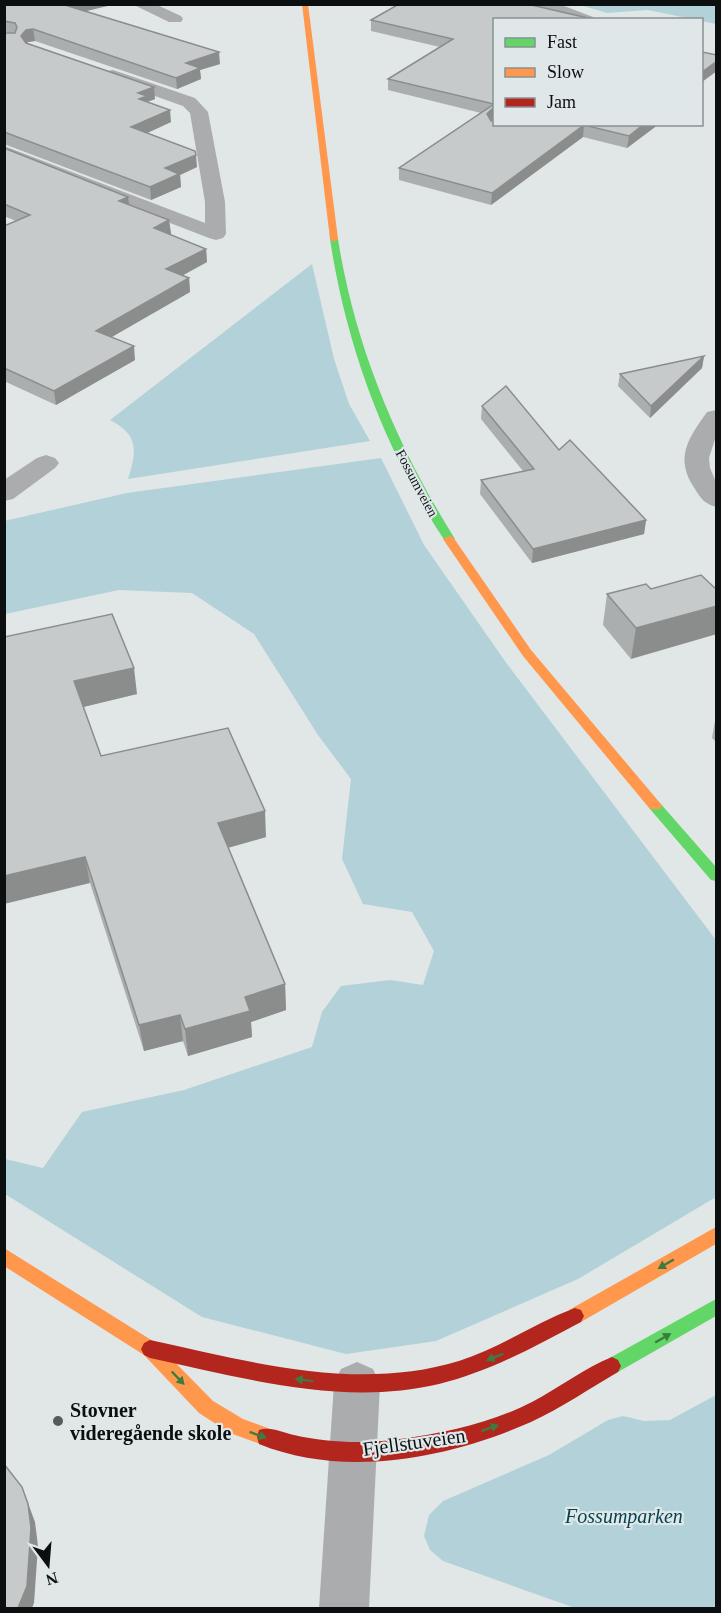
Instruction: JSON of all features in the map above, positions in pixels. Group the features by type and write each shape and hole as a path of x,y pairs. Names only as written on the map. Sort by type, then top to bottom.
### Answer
{"street":[{"path":"140,4 176,19"},
{"name":"Fossumveien","path":"305,4 339,279 353,338 387,426 450,540 527,653 612,757 717,876"},
{"path":"542,4 581,18"},
{"path":"4,152 216,234 215,202 199,112 189,102 100,71"},
{"path":"717,417 705,432 695,455 700,477 717,499"},
{"path":"4,493 46,463"},
{"name":"Fjellstuveien","path":"150,1349 289,1378 357,1384 424,1379 461,1370 497,1357 530,1341 717,1235"},
{"name":"Fjellstuveien","path":"4,1256 150,1349 206,1407 237,1426 286,1444 323,1450 389,1450 439,1443 483,1431 525,1415 717,1307"},
{"path":"344,1608 357,1384"}],"green space":[{"path":"580,5 716,5 716,24 703,21 703,18 687,18 648,10 607,13"},
{"path":"312,264 334,359 349,404 370,441 128,479 134,452 131,438 110,420"},
{"path":"381,458 424,545 507,664 716,940 716,1197 578,1279 436,1341 346,1354 202,1317 5,1194 5,1159 43,1168 82,1112 184,1090 312,1047 322,1012 341,986 390,980 423,985 434,951 412,912 363,904 342,859 351,779 318,735 254,634 192,593 119,590 5,614 4,521 127,493"},
{"name":"Fossumparken","path":"716,1395 716,1608 575,1608 443,1561 430,1550 424,1536 429,1515 443,1501 549,1455 608,1420 623,1416 644,1421 670,1420"}],"building":[{"path":"4,4 67,4 65,5 219,52 186,63 200,68 176,78 33,29 26,30 21,36 26,43 154,87 138,93 147,96 139,99 170,110 131,127 195,151 196,155 165,168 179,174 150,187 4,132 4,33 15,33 17,27 15,23 4,21"},
{"path":"399,4 527,4 588,18 493,18 493,104 388,79 453,39 371,20"},
{"path":"703,52 717,55 717,61 703,71"},
{"path":"493,105 487,114 493,121 493,126 583,126 492,193 399,168"},
{"path":"588,126 642,126 629,136"},
{"path":"4,148 128,197 119,201 169,220 154,228 206,249 166,269 189,278 96,331 134,346 54,391 4,368 4,226 30,215 4,204"},
{"path":"704,356 651,406 620,374"},
{"path":"506,386 559,450 570,440 646,520 533,549 481,480 534,469 482,406"},
{"path":"701,575 717,590 717,606 636,628 607,594 646,584 651,589"},
{"path":"112,614 134,668 74,681 101,756 228,728 265,811 218,823 285,984 245,997 250,1011 185,1029 180,1015 139,1025 85,857 4,876 4,637"},
{"path":"4,1464 22,1487 28,1504 31,1528 27,1586 18,1608 4,1608"}],"traffic: fast":[{"path":"334,239 345,301 372,387 397,443 449,539"},
{"path":"655,806 716,876"},
{"path":"612,1366 716,1307"}],"traffic: slow":[{"path":"305,4 334,239"},
{"path":"449,539 527,653 655,806"},
{"path":"575,1316 716,1235"},
{"path":"4,1256 150,1349 206,1407 237,1426 266,1437"}],"traffic: jam":[{"path":"150,1349 284,1377 352,1384 386,1383 420,1379 461,1369 500,1354 575,1316"},
{"path":"266,1437 329,1450 397,1449 431,1444 464,1437 525,1415 612,1366"}],"place":[{"name":"Stovner videregående skole","path":"58,1421"}]}
